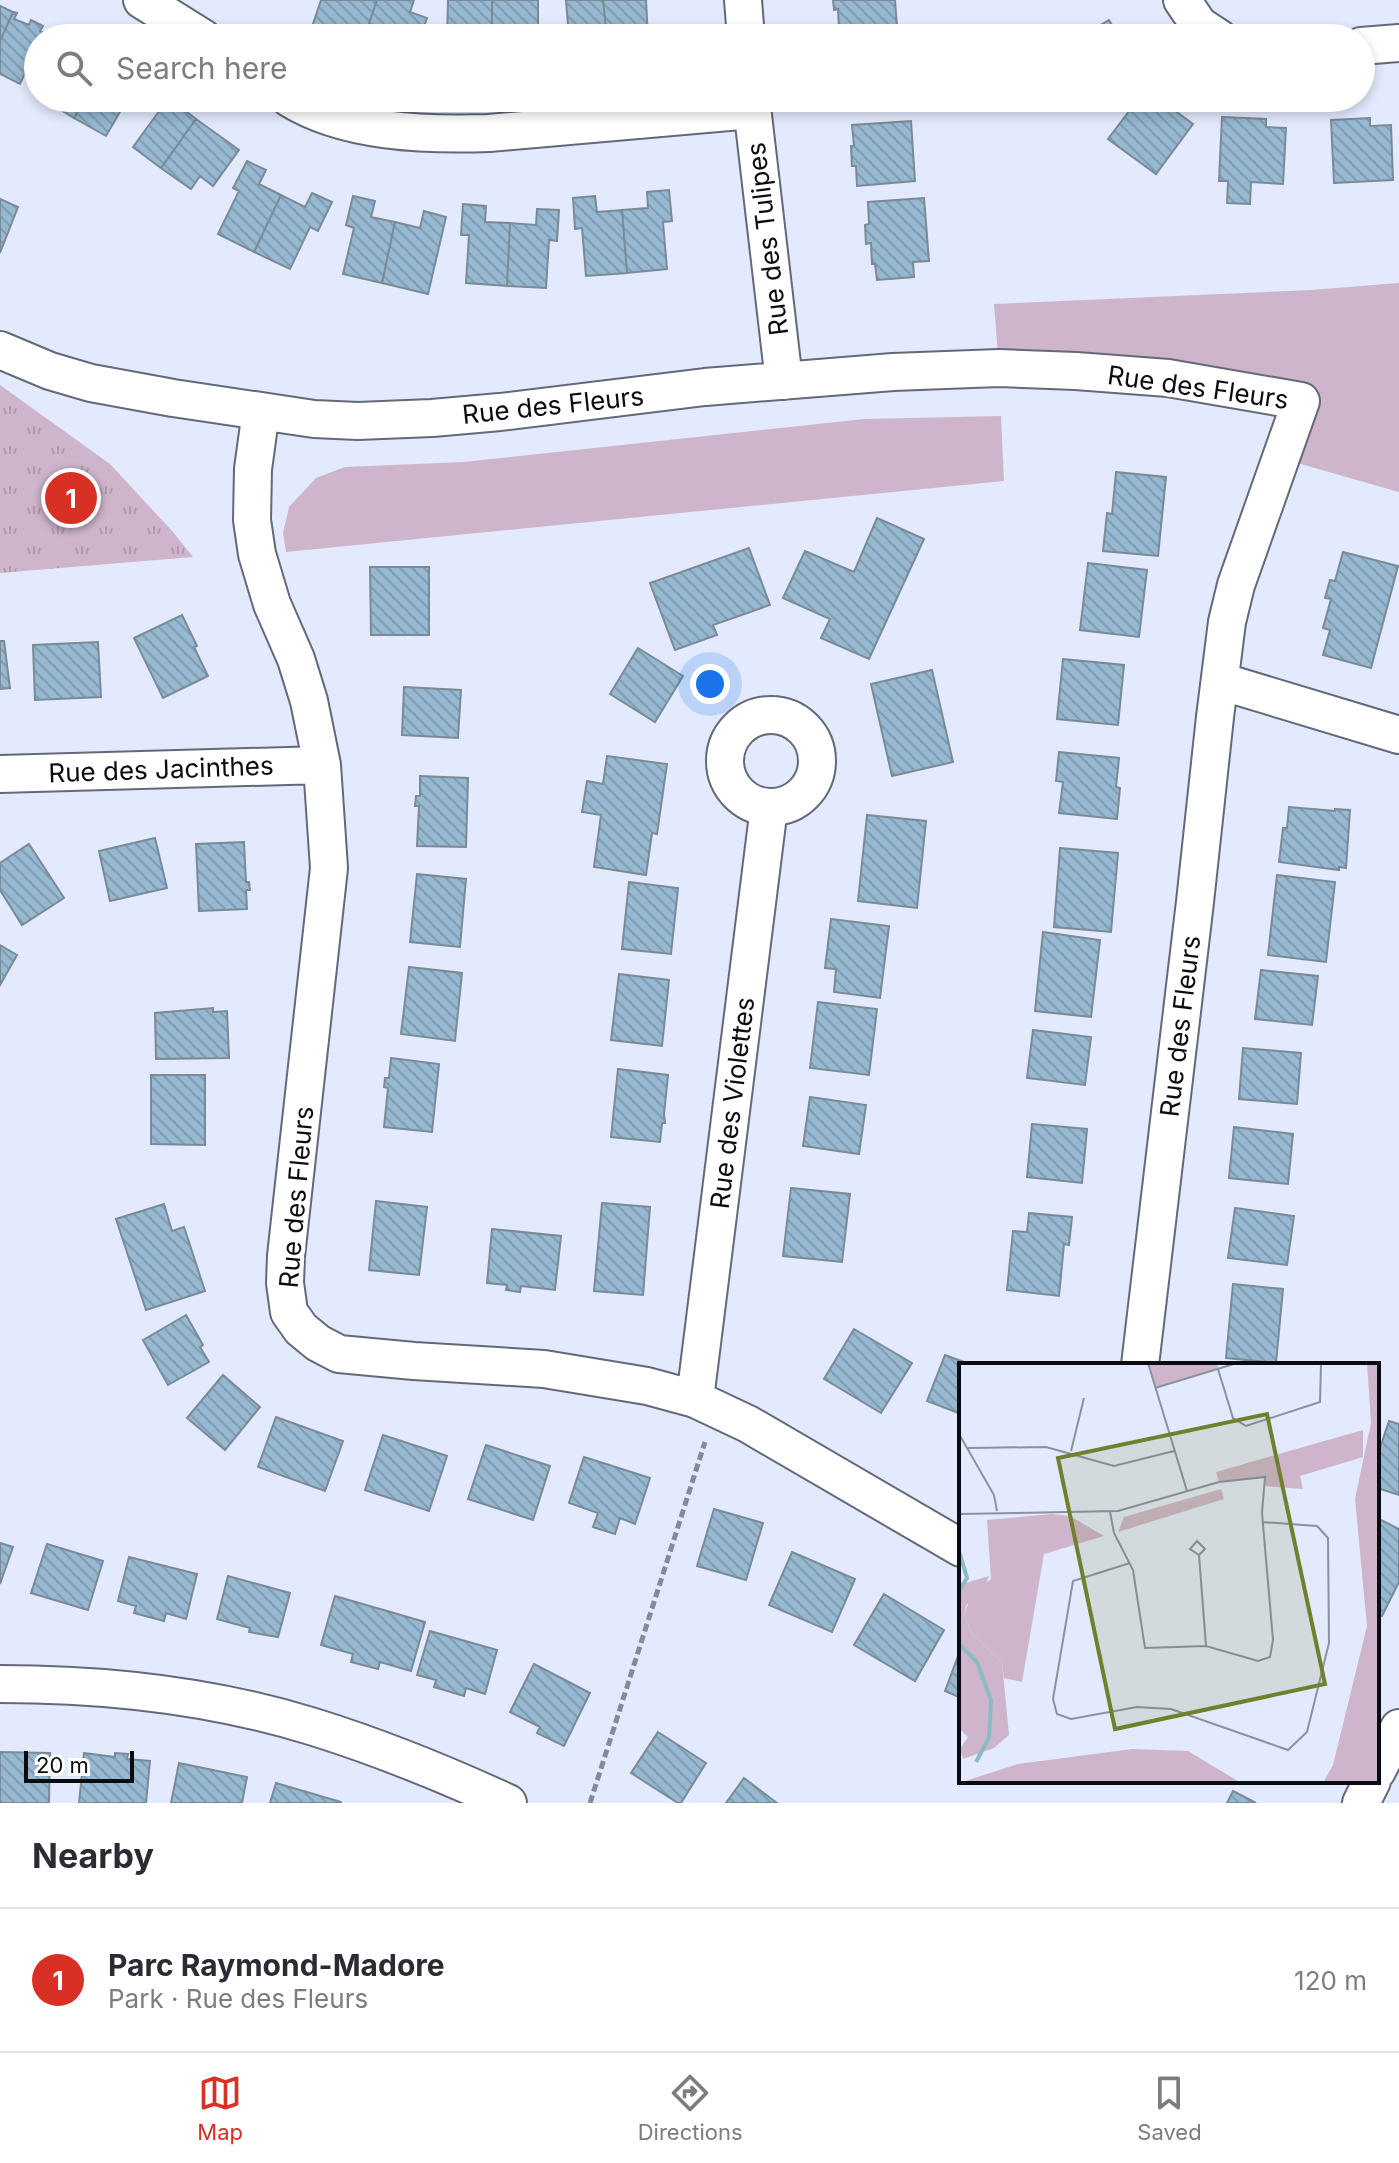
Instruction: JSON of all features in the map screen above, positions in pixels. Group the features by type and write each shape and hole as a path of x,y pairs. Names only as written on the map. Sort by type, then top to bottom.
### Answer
{"street":[{"path":"142,0 181,24"},
{"path":"743,0 745,24"},
{"path":"1182,0 1198,24"},
{"path":"1375,45 1399,43"},
{"path":"318,112 348,122 407,132 449,134 489,133 679,112"},
{"name":"Rue des Tulipes","path":"753,112 784,381"},
{"name":"Rue des Fleurs","path":"0,350 50,371 91,383 314,419 358,421 500,412 705,387 893,372 984,369 1076,371 1168,378 1301,401 1236,585 1227,622 1140,1363"},
{"name":"Rue des Fleurs","path":"261,411 253,469 252,520 257,554 272,604 301,673 309,701 322,765 329,868 286,1256 285,1283 289,1312 301,1329 339,1354 544,1369 622,1381 706,1403 959,1547"},
{"path":"1220,681 1399,735"},
{"name":"Rue des Jacinthes","path":"0,774 322,765"},
{"name":"Rue des Violettes","path":"706,1403 769,807"},
{"path":"0,1684 169,1695 245,1709 313,1726 383,1750 508,1803"},
{"path":"1379,1767 1399,1728"},
{"path":"1361,1803 1371,1783"}],"path":[{"path":"590,1803 706,1403"}],"green space":[{"path":"1399,283 1399,492 1280,458 1300,401 999,368 994,304 1311,290"},
{"path":"0,385 110,464 193,557 0,573"},
{"path":"1001,416 1004,481 286,552 283,533 289,507 316,478 345,467 463,462 864,419"}],"building":[{"path":"321,0 377,0 369,24 313,24"},
{"path":"377,0 414,0 410,12 427,18 425,24 369,24"},
{"path":"448,0 492,0 492,24 447,24"},
{"path":"492,0 538,0 538,24 492,24"},
{"path":"566,0 603,0 606,24 568,24"},
{"path":"603,0 646,0 647,24 606,24"},
{"path":"833,0 895,0 897,24 839,24 838,9 834,10"},
{"path":"0,6 13,12 0,41"},
{"path":"13,12 17,13 14,19 26,24 24,24 24,75 20,84 0,74 0,41"},
{"path":"78,112 120,112 106,136 74,118"},
{"path":"158,112 187,112 196,119 161,168 133,147"},
{"path":"1128,112 1177,112 1193,124 1156,174 1108,139"},
{"path":"1222,117 1266,119 1266,127 1286,128 1283,184 1251,182 1250,204 1227,203 1228,181 1219,181"},
{"path":"1370,118 1370,126 1391,125 1393,180 1334,183 1331,120"},
{"path":"196,119 239,150 213,186 200,176 191,189 161,168"},
{"path":"911,121 915,181 857,186 856,166 852,166 852,125"},
{"path":"247,161 266,170 259,184 281,195 254,252 218,234 239,191 233,188"},
{"path":"669,190 672,221 663,222 667,269 627,273 622,210 648,208 647,192"},
{"path":"312,193 332,202 318,231 310,227 290,269 254,252 281,195 305,207"},
{"path":"353,196 375,201 371,217 395,222 382,283 343,274 354,228 346,225"},
{"path":"595,196 597,212 622,210 627,273 586,276 582,228 575,229 573,198"},
{"path":"924,198 929,261 913,262 914,277 877,280 871,243 866,244 868,202"},
{"path":"0,199 18,207 0,253"},
{"path":"463,204 486,206 485,222 510,223 507,286 466,283 469,235 461,235"},
{"path":"537,209 559,210 557,241 549,240 546,288 507,286 510,223 536,225"},
{"path":"424,211 446,217 428,294 382,283 395,222 420,228"},
{"path":"1116,472 1166,477 1158,556 1103,551 1107,513 1112,514"},
{"path":"877,518 924,539 869,659 821,638 830,619 783,598 805,551 854,572"},
{"path":"749,548 770,605 713,625 717,635 675,650 650,583"},
{"path":"1343,552 1398,566 1371,668 1323,655 1330,630 1323,628 1331,599 1325,598 1330,580 1335,581"},
{"path":"1088,563 1147,570 1139,637 1080,630"},
{"path":"370,567 429,567 429,635 371,635"},
{"path":"182,615 208,676 163,698 134,638"},
{"path":"0,641 4,641 10,688 0,689"},
{"path":"98,642 101,697 35,700 33,645"},
{"path":"638,648 683,676 655,722 610,694"},
{"path":"1063,659 1124,665 1118,725 1057,719"},
{"path":"932,670 953,762 892,776 871,684"},
{"path":"404,687 461,690 458,738 402,735"},
{"path":"1059,752 1119,758 1117,819 1059,813 1063,782 1056,781"},
{"path":"607,756 667,764 657,834 652,833 646,875 594,867 601,815 582,812 587,781 603,784"},
{"path":"420,776 468,778 466,847 417,846 419,806 415,806 416,796 420,796"},
{"path":"1289,807 1350,810 1346,868 1339,867 1339,870 1279,862"},
{"path":"867,815 926,821 917,908 858,901"},
{"path":"155,838 167,888 110,901 99,851"},
{"path":"244,842 246,882 249,882 250,890 246,890 247,909 199,911 196,844"},
{"path":"29,844 64,898 22,925 0,890 0,863"},
{"path":"1060,848 1118,853 1111,932 1054,927"},
{"path":"417,874 466,879 460,947 410,942"},
{"path":"1277,875 1335,882 1326,962 1268,955"},
{"path":"629,882 678,888 671,954 622,949"},
{"path":"831,919 889,926 880,998 834,992 836,969 825,968"},
{"path":"1043,932 1100,940 1091,1017 1035,1011"},
{"path":"0,945 17,955 0,985"},
{"path":"409,967 462,973 455,1041 401,1034"},
{"path":"1261,970 1318,976 1312,1025 1255,1019"},
{"path":"619,974 669,980 662,1046 611,1040"},
{"path":"818,1002 877,1009 869,1075 810,1068"},
{"path":"213,1008 213,1012 227,1011 229,1058 156,1059 155,1013"},
{"path":"1033,1030 1091,1037 1085,1085 1027,1078"},
{"path":"1243,1048 1301,1053 1297,1104 1239,1099"},
{"path":"391,1058 439,1064 432,1132 384,1127 388,1088 384,1087 385,1078 389,1078"},
{"path":"618,1069 668,1075 665,1123 662,1123 660,1142 611,1137"},
{"path":"151,1075 205,1075 205,1145 151,1144"},
{"path":"810,1097 866,1105 859,1154 803,1146"},
{"path":"1032,1124 1087,1129 1082,1183 1027,1177"},
{"path":"1234,1127 1293,1134 1288,1184 1229,1178"},
{"path":"791,1188 850,1194 842,1262 783,1256"},
{"path":"376,1201 427,1207 419,1275 369,1270"},
{"path":"602,1203 650,1207 643,1295 594,1291"},
{"path":"164,1204 172,1231 184,1227 205,1291 146,1310 116,1219"},
{"path":"1235,1208 1294,1216 1287,1265 1228,1258"},
{"path":"1029,1213 1072,1217 1069,1245 1064,1244 1059,1296 1007,1290 1013,1231 1027,1232"},
{"path":"492,1229 561,1236 555,1290 521,1286 520,1292 506,1290 507,1285 487,1283"},
{"path":"1233,1284 1283,1289 1276,1363 1226,1358"},
{"path":"186,1315 209,1362 168,1385 143,1340"},
{"path":"854,1329 912,1363 881,1413 824,1379"},
{"path":"945,1355 967,1363 959,1363 959,1413 927,1401"},
{"path":"223,1375 260,1407 225,1450 187,1418"},
{"path":"276,1417 343,1441 325,1491 258,1467"},
{"path":"1389,1421 1399,1424 1399,1495 1379,1489 1379,1451"},
{"path":"383,1435 447,1456 429,1511 365,1490"},
{"path":"486,1445 550,1466 533,1520 468,1499"},
{"path":"584,1457 650,1478 635,1524 620,1518 615,1534 593,1527 598,1513 569,1503"},
{"path":"714,1509 763,1523 746,1580 697,1566"},
{"path":"1379,1519 1399,1529 1399,1582 1382,1616 1379,1615"},
{"path":"0,1543 13,1547 0,1584"},
{"path":"47,1544 103,1561 88,1610 31,1593"},
{"path":"792,1552 855,1579 832,1632 769,1605"},
{"path":"129,1557 197,1574 186,1619 166,1613 164,1621 134,1613 136,1606 118,1601"},
{"path":"228,1576 290,1593 278,1637 249,1632 250,1628 217,1619"},
{"path":"884,1594 944,1630 915,1681 854,1645"},
{"path":"335,1596 425,1622 411,1671 380,1662 378,1669 351,1662 353,1654 321,1645"},
{"path":"430,1631 497,1650 485,1694 466,1688 464,1696 434,1687 436,1680 417,1675"},
{"path":"959,1653 959,1697 945,1691"},
{"path":"534,1664 590,1693 564,1746 537,1733 540,1727 510,1712"},
{"path":"658,1732 706,1763 681,1803 631,1773"},
{"path":"0,1752 50,1753 49,1803 0,1803"},
{"path":"84,1753 115,1757 115,1753 128,1754 127,1759 150,1761 146,1803 79,1803"},
{"path":"179,1763 247,1777 242,1803 171,1803"},
{"path":"744,1778 777,1803 726,1803"},
{"path":"276,1783 341,1802 341,1803 270,1803"},
{"path":"1233,1791 1256,1803 1227,1803"}],"place":[{"name":"Parc Raymond-Madore","path":"71,498"}]}
